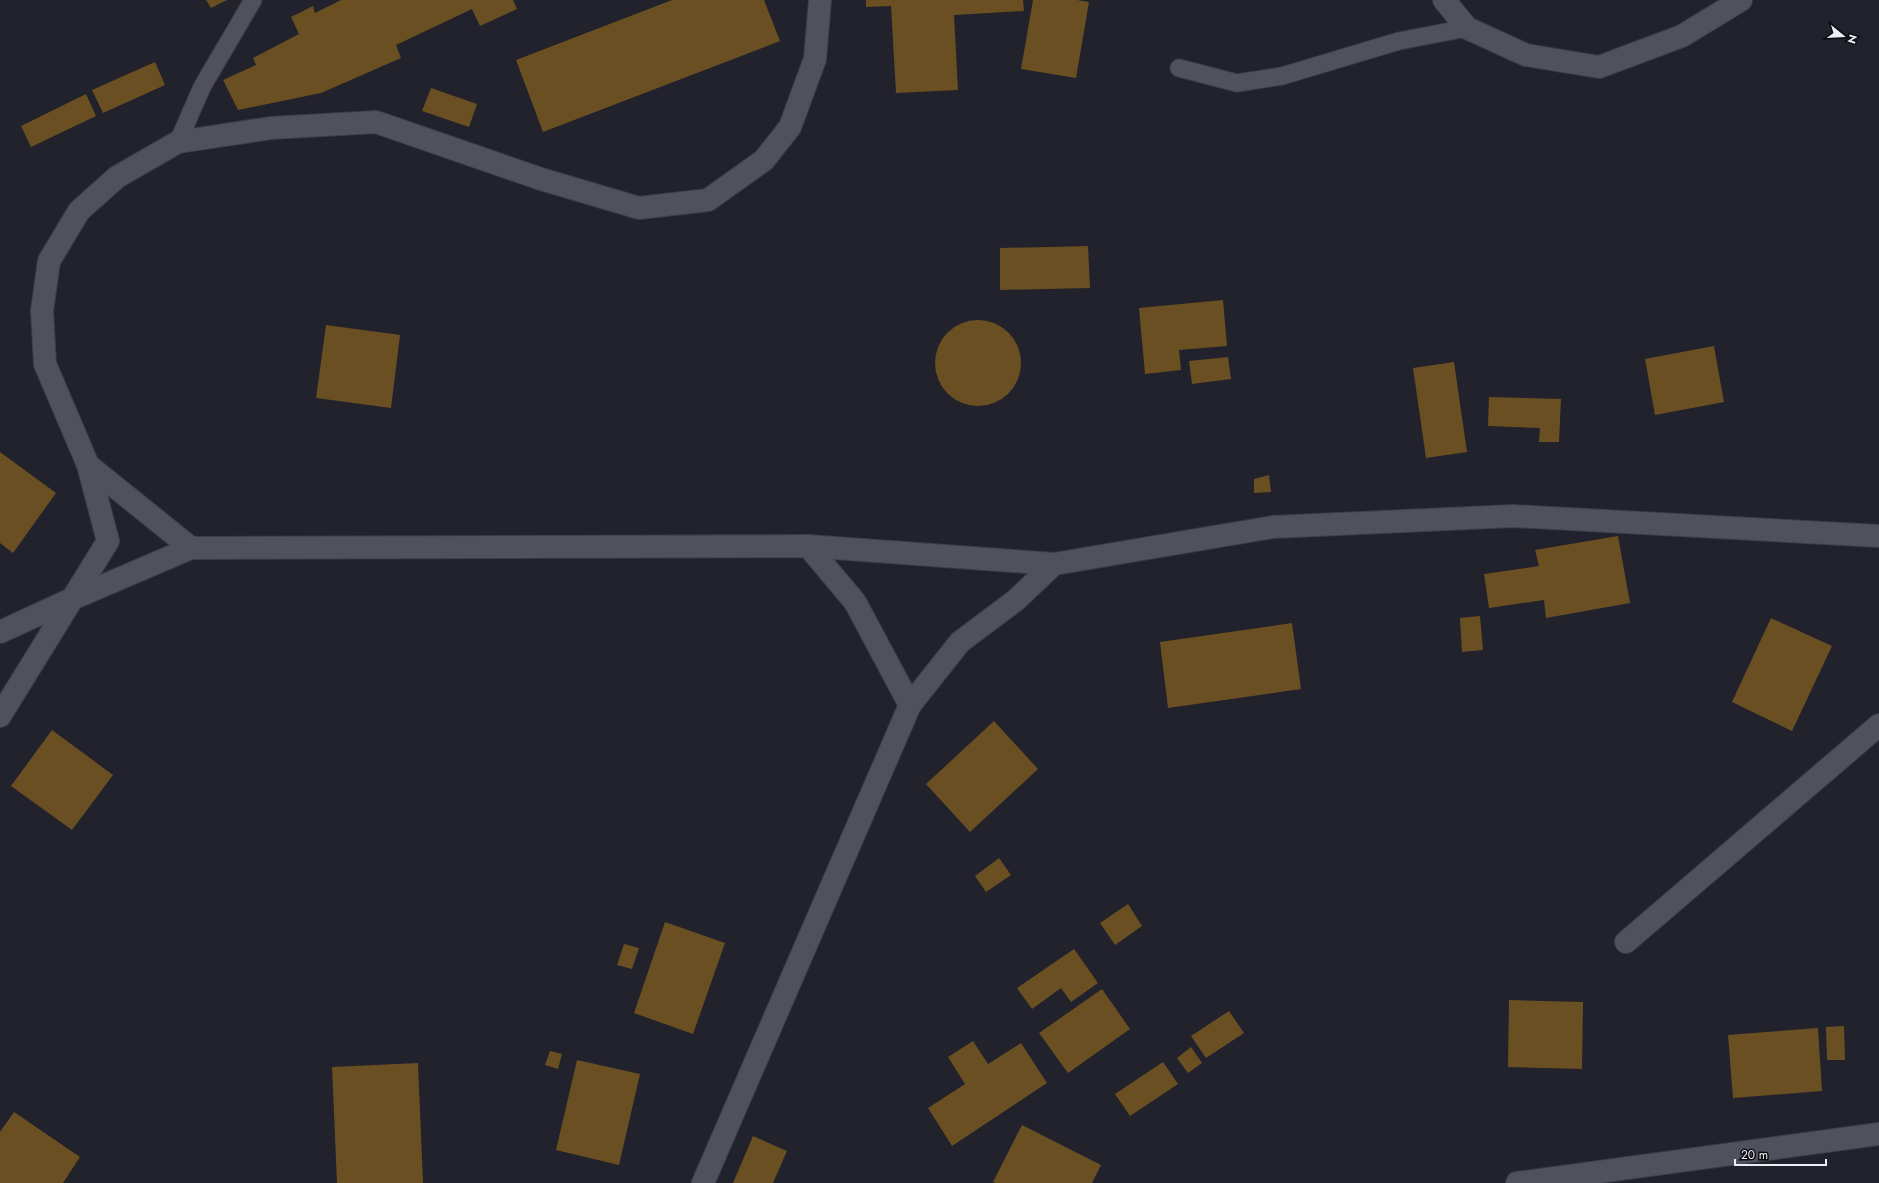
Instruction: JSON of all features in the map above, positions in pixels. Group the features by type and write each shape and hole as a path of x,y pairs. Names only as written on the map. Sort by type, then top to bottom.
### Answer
{"street":[{"path":"0,716 108,541 88,465 45,364 42,311 49,261 80,211 117,177 178,142 271,128 376,122 541,179 639,208 708,200 764,160 790,127 815,59 820,0"},
{"path":"1444,0 1467,28 1526,55 1599,67 1682,36 1741,0"},
{"path":"88,465 192,548"},
{"path":"0,632 72,599 192,548 808,546 1054,564 1273,527 1513,516 1879,536"},
{"path":"808,546 855,602 910,705"},
{"path":"702,1183 910,705 960,642 1016,600 1054,564"},
{"path":"1626,942 1879,725"},
{"path":"1517,1183 1879,1134"}],"lane":[{"path":"178,142 202,87 253,0"},
{"path":"1179,68 1237,83 1282,76 1399,41 1467,28"}],"building":[{"path":"206,0 227,0 211,8"},
{"path":"341,0 513,0 517,9 480,26 472,9 396,45 401,58 321,93 238,110 223,80 256,65 253,58 299,34 291,17 313,6 315,13"},
{"path":"672,0 764,0 780,41 543,132 516,60"},
{"path":"866,0 1023,0 1024,11 954,15 958,90 896,93 891,6 866,7"},
{"path":"1033,0 1077,0 1089,2 1076,78 1021,69"},
{"path":"155,62 165,85 103,113 92,90"},
{"path":"431,88 477,104 469,127 422,111"},
{"path":"86,94 96,116 31,147 21,126"},
{"path":"1088,246 1090,288 1000,290 1000,248"},
{"path":"1223,300 1227,346 1179,350 1181,370 1145,374 1139,308"},
{"path":"978,320 994,323 1002,327 1014,339 1018,347 1021,363 1018,379 1014,387 1002,399 994,403 978,406 962,403 954,399 942,387 938,379 935,363 938,347 942,339 954,327 962,323"},
{"path":"326,325 400,335 391,408 316,398"},
{"path":"1714,346 1724,402 1655,415 1645,359"},
{"path":"1228,357 1231,379 1192,384 1189,361"},
{"path":"1454,362 1467,452 1426,458 1413,368"},
{"path":"1489,397 1561,399 1559,442 1539,442 1540,428 1488,426"},
{"path":"0,452 56,493 13,553 0,543"},
{"path":"1269,475 1271,492 1254,493 1254,479"},
{"path":"1618,536 1630,603 1546,618 1544,600 1489,608 1484,574 1539,566 1535,550"},
{"path":"1480,616 1483,650 1462,652 1460,618"},
{"path":"1771,618 1832,646 1792,731 1732,702"},
{"path":"1292,623 1301,689 1168,708 1160,642"},
{"path":"994,721 1038,769 970,832 926,784"},
{"path":"52,730 113,775 72,830 11,786"},
{"path":"999,858 1011,875 986,892 975,876"},
{"path":"1128,904 1142,926 1115,945 1100,923"},
{"path":"665,922 725,943 693,1034 634,1013"},
{"path":"624,944 639,948 632,969 617,965"},
{"path":"1074,949 1098,983 1071,1002 1061,988 1032,1009 1017,988"},
{"path":"1102,989 1130,1029 1068,1073 1039,1033"},
{"path":"1509,1000 1583,1002 1582,1069 1508,1067"},
{"path":"1229,1011 1244,1033 1206,1058 1191,1036"},
{"path":"1844,1026 1845,1060 1827,1060 1826,1027"},
{"path":"1818,1028 1822,1091 1733,1098 1728,1035"},
{"path":"973,1041 988,1064 1021,1043 1047,1083 952,1146 928,1108 965,1084 948,1057"},
{"path":"1191,1047 1202,1063 1188,1073 1177,1058"},
{"path":"550,1051 562,1054 558,1069 545,1065"},
{"path":"577,1060 640,1074 619,1165 556,1150"},
{"path":"1163,1062 1178,1084 1130,1116 1115,1094"},
{"path":"418,1063 423,1183 337,1183 332,1067"},
{"path":"14,1112 80,1157 63,1183 0,1183 0,1132"},
{"path":"1022,1125 1101,1165 1092,1183 993,1182"},
{"path":"753,1136 787,1151 773,1183 733,1183"}]}
